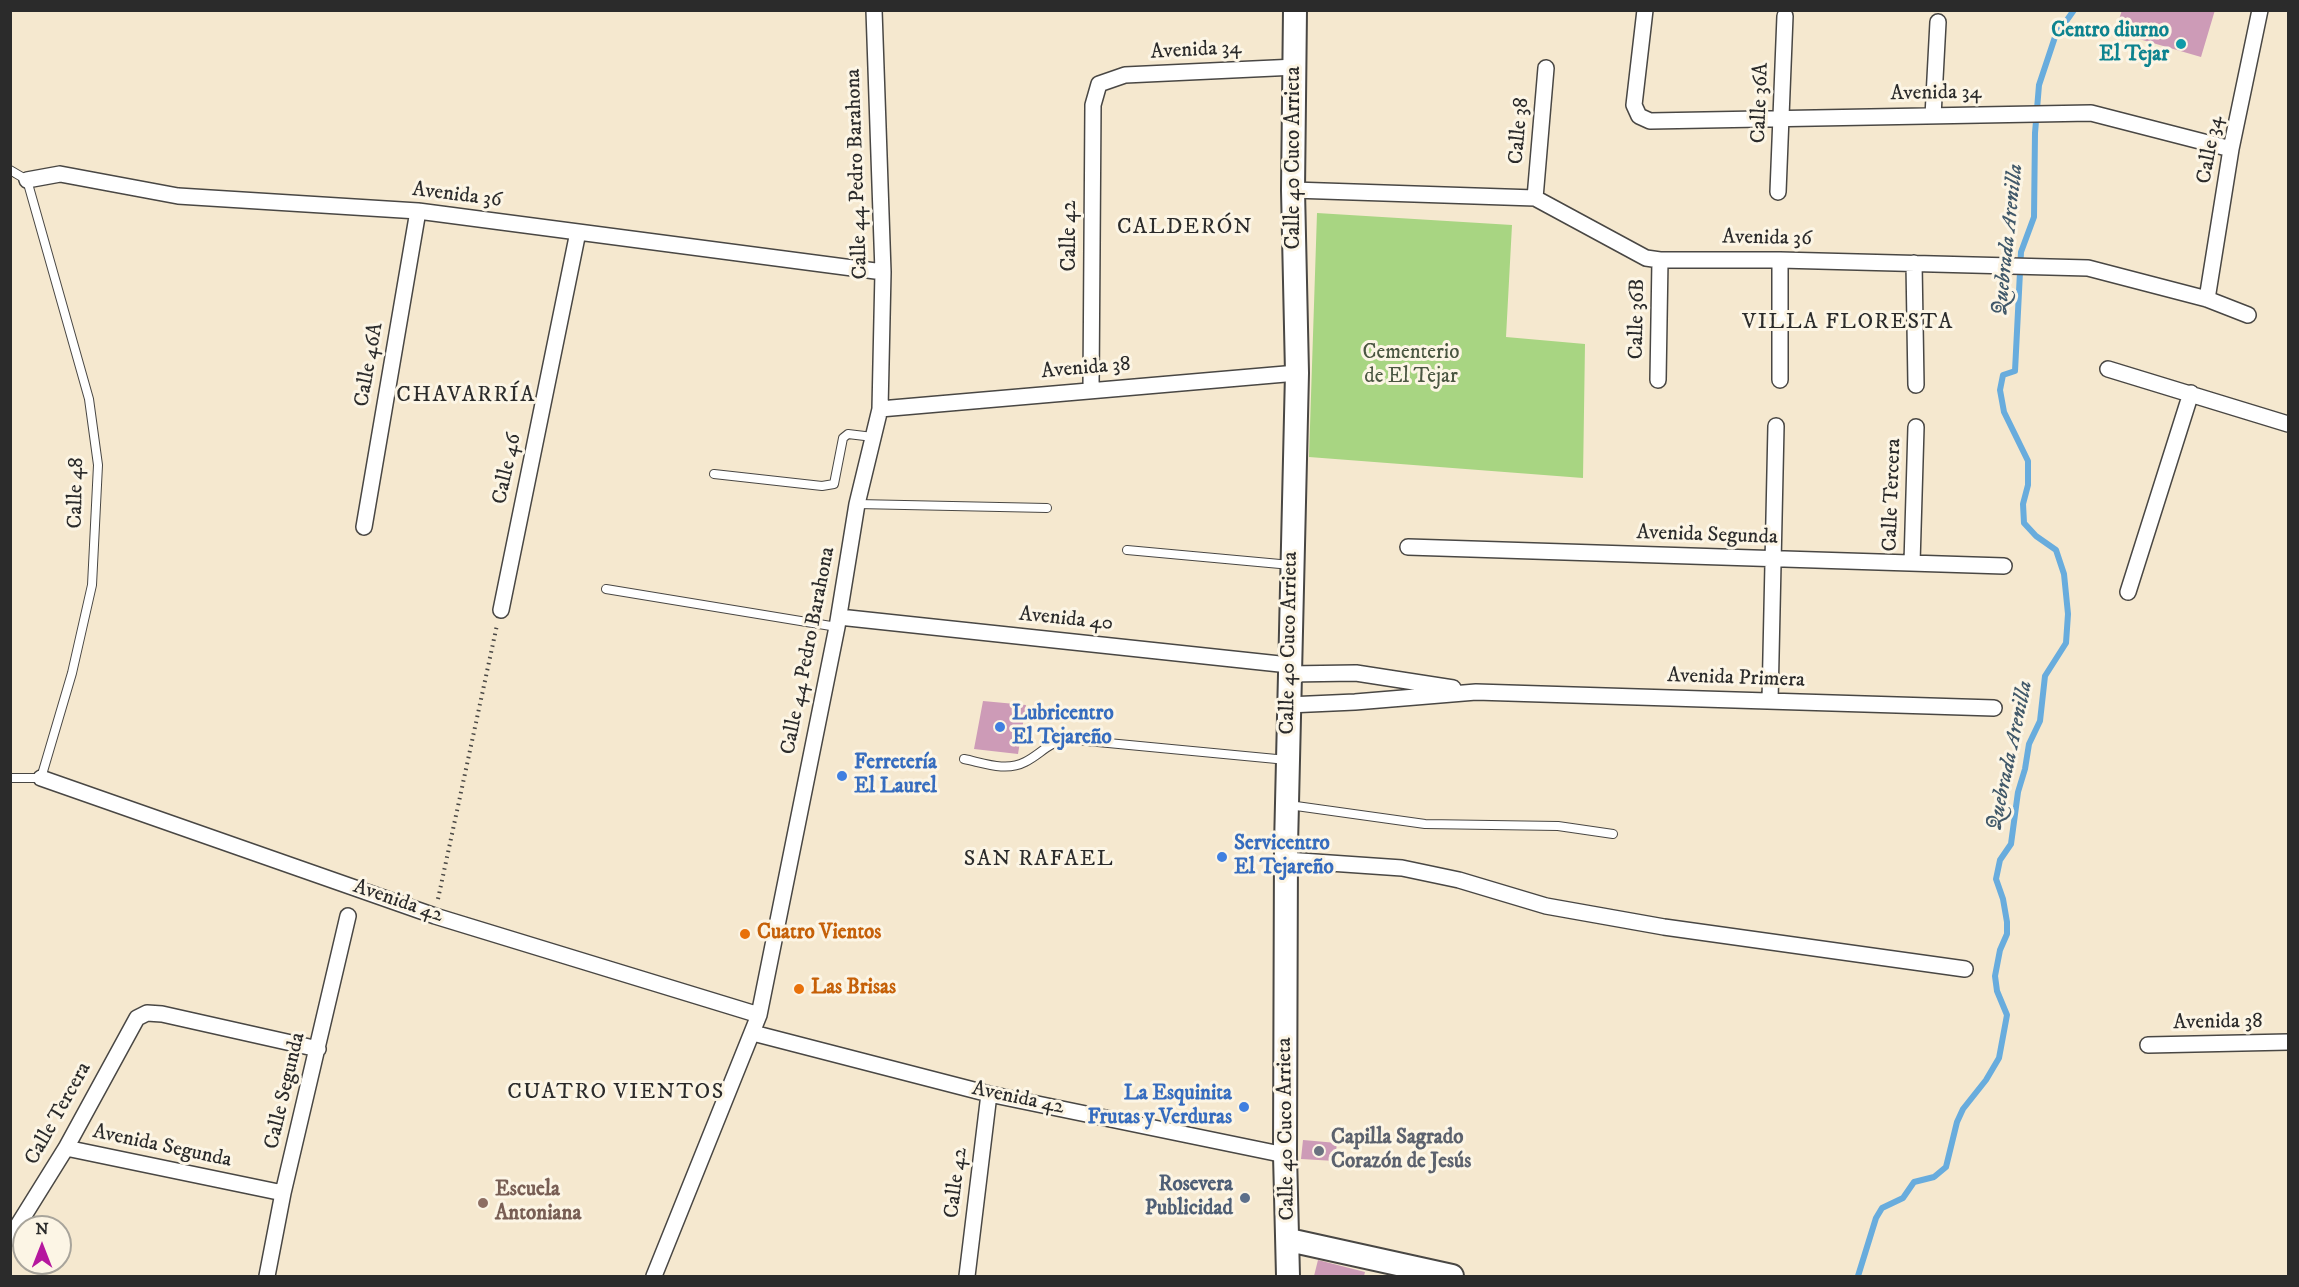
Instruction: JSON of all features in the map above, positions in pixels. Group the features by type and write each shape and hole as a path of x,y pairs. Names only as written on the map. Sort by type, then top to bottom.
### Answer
{"main road":[{"name":"Calle 40 Cuco Arrieta","path":"1288,1276 1289,1240 1285,1155 1286,860 1297,373 1293,190 1295,10"},
{"path":"1289,1240 1452,1276"}],"street":[{"name":"Calle 44 Pedro Barahona","path":"654,1276 759,1015 838,622 857,504 880,409 882,272 874,10"},
{"name":"Avenida 34","path":"1645,10 1634,105 1639,116 1650,121 2091,113 2232,149"},
{"name":"Calle 34","path":"2206,299 2232,149 2260,10"},
{"name":"Calle 36A","path":"1778,192 1785,16"},
{"path":"1933,116 1938,22"},
{"name":"Avenida 34","path":"1099,84 1125,75 1296,67"},
{"name":"Calle 38","path":"1535,198 1546,68"},
{"name":"Calle 42","path":"1091,389 1093,105 1099,84"},
{"name":"Avenida 36","path":"27,180 60,174 178,196 418,211 882,272"},
{"name":"Avenida 36","path":"1293,190 1535,198 1646,258 1660,260 1780,260 2088,268 2206,299 2248,315"},
{"name":"Calle 46A","path":"364,527 418,211"},
{"name":"Calle 46","path":"501,610 578,232"},
{"name":"Calle 36B","path":"1658,380 1660,260"},
{"path":"1780,260 1780,380"},
{"path":"1914,263 1916,384"},
{"path":"2108,369 2289,424"},
{"name":"Avenida 38","path":"880,409 1297,373"},
{"path":"2128,592 2191,393"},
{"path":"1770,701 1776,426"},
{"name":"Calle Tercera","path":"1912,563 1916,427"},
{"name":"Avenida Segunda","path":"1408,547 2004,566"},
{"name":"Avenida 40","path":"838,622 1289,670"},
{"name":"Avenida Primera","path":"1289,670 1356,673 1476,692"},
{"name":"Avenida Primera","path":"1288,705 1476,692 1994,708"},
{"name":"Avenida 42","path":"41,778 435,916 759,1015"},
{"path":"1286,860 1402,868 1459,880 1546,906 1664,927 1965,969"},
{"name":"Calle Segunda","path":"267,1276 283,1193 348,916"},
{"name":"Calle Tercera","path":"10,1238 66,1148 131,1025 137,1018 147,1013 162,1014 318,1050"},
{"name":"Avenida 42","path":"753,1033 989,1094 1285,1155"},
{"name":"Avenida 38","path":"2148,1045 2289,1042"},
{"name":"Calle 42","path":"967,1276 989,1094"},
{"name":"Avenida Segunda","path":"66,1148 283,1193"}],"lane":[{"path":"10,170 27,180"},
{"name":"Calle 48","path":"27,180 89,399 98,465 92,585 72,673 41,778"},
{"path":"714,474 822,486 834,484 843,438 848,434 873,437"},
{"path":"857,504 1047,508"},
{"path":"1127,550 1292,565"},
{"path":"606,589 838,622"},
{"path":"964,759 1003,767 1015,766 1026,762 1051,743 1066,739 1288,760"},
{"path":"10,778 41,778"},
{"path":"1287,804 1425,824 1558,826 1613,834"}],"path":[{"path":"435,916 501,610"}],"green space":[{"name":"Cementerio de El Tejar","path":"1317,213 1512,225 1506,337 1585,344 1583,478 1309,457"}],"building":[{"name":"Centro diurno El Tejar","path":"2122,10 2215,10 2201,57 2115,32"},
{"name":"Lubricentro El Tejareño","path":"983,701 1026,705 1018,754 974,749"},
{"name":"Capilla Sagrado Corazón de Jesús","path":"1303,1140 1337,1143 1335,1161 1301,1159"},
{"path":"1318,1260 1365,1272 1364,1276 1314,1276"}],"waterway":[{"name":"Quebrada Arenilla","path":"1858,1276 1876,1218 1882,1208 1903,1198 1914,1182 1934,1177 1946,1167 1957,1122 1963,1109 1986,1080 1999,1058 2007,1015 1997,991 1995,976 2000,950 2007,934 2003,899 1996,879 2000,860 2011,844 2018,792 2029,744 2040,721 2045,676 2066,643 2068,614 2064,574 2056,550 2036,536 2024,523 2023,504 2028,485 2028,461 2004,412 2000,390 2003,375 2015,371 2021,252 2034,217 2035,133 2039,85 2055,37 2074,10"}],"place":[{"name":"Centro diurno El Tejar","path":"2181,44"},
{"name":"Lubricentro El Tejareño","path":"1000,727"},
{"name":"Ferretería El Laurel","path":"842,776"},
{"name":"Servicentro El Tejareño","path":"1222,857"},
{"name":"Cuatro Vientos","path":"745,934"},
{"name":"Las Brisas","path":"799,989"},
{"name":"La Esquinita Frutas y Verduras","path":"1244,1107"},
{"name":"Capilla Sagrado Corazón de Jesús","path":"1319,1151"},
{"name":"Rosevera Publicidad","path":"1245,1198"},
{"name":"Escuela Antoniana","path":"483,1203"}],"district":[{"name":"CALDERÓN","path":"1185,228"},
{"name":"VILLA FLORESTA","path":"1848,323"},
{"name":"CHAVARRÍA","path":"466,396"},
{"name":"SAN RAFAEL","path":"1039,860"},
{"name":"CUATRO VIENTOS","path":"616,1093"}]}
